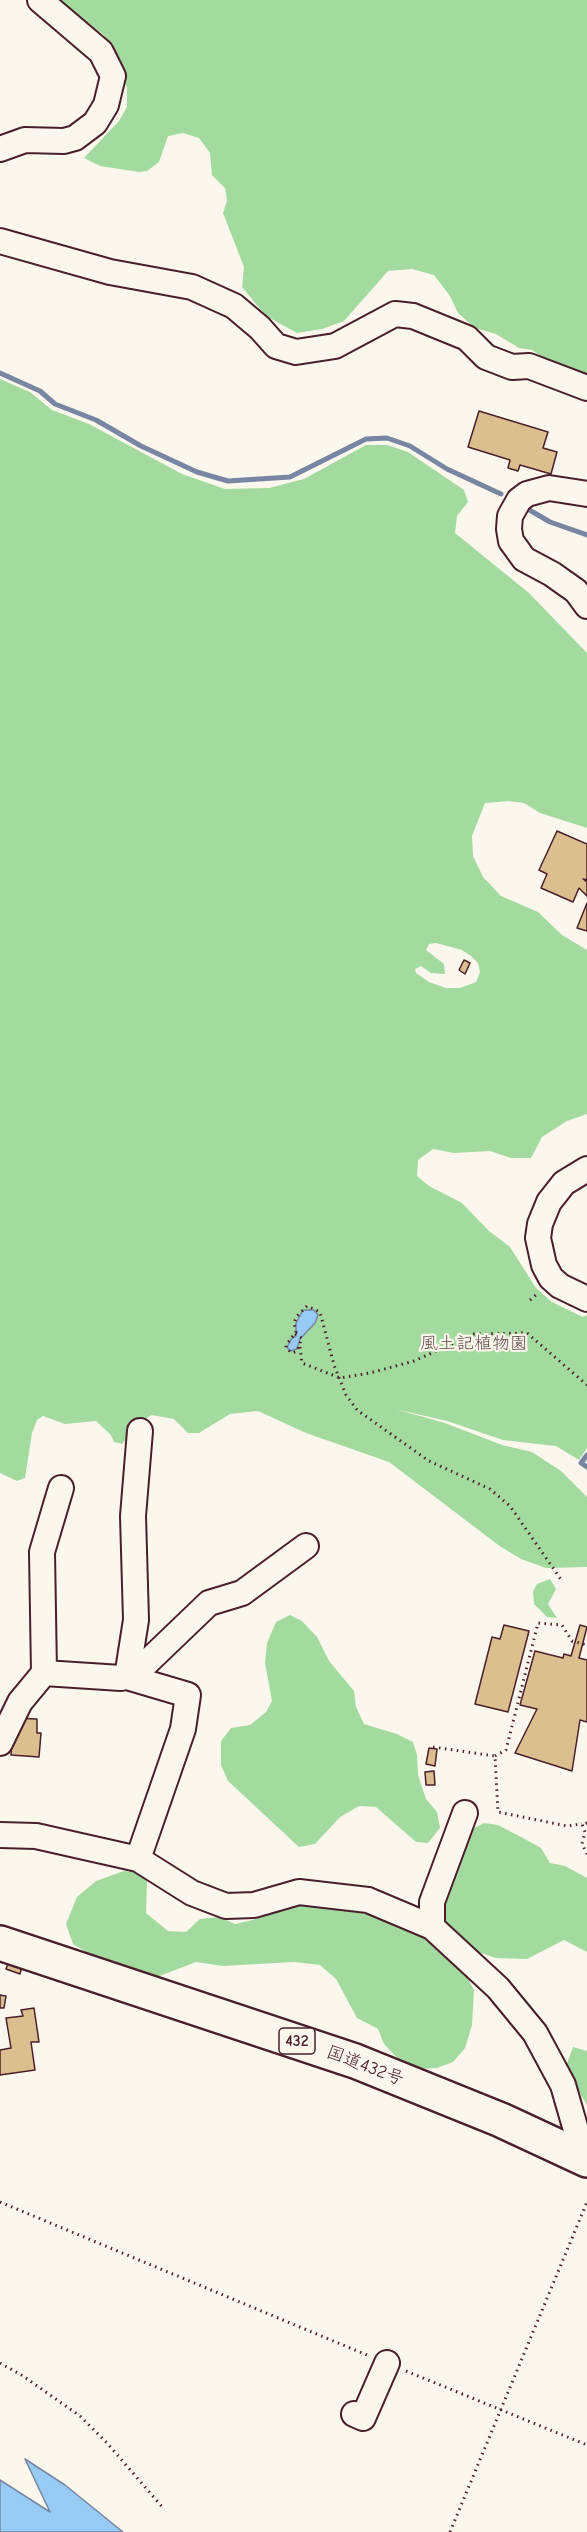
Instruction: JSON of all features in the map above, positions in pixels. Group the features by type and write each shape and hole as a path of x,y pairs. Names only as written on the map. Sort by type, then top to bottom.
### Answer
{"highway":[{"name":"国道432号","path":"0,1943 355,2061 580,2156"}],"street":[{"path":"0,149 25,140 64,141 75,138 95,123 106,105 113,76 101,52 40,0"},
{"path":"0,241 110,272 192,287 234,306 260,328 276,346 296,352 335,346 374,323 395,314 413,316 467,338 486,357 512,366 529,366 587,388"},
{"path":"587,494 549,488 527,494 519,500 513,511 509,529 511,542 524,559 552,574 576,591 587,606"},
{"path":"587,1169 564,1183 549,1202 538,1238 544,1265 551,1278 560,1286 587,1299"},
{"path":"127,1677 136,1620 133,1515 140,1431"},
{"path":"0,1743 20,1702 44,1673 42,1552 61,1488"},
{"path":"127,1677 136,1673 209,1603 242,1593 306,1546"},
{"path":"44,1673 127,1677 188,1695 183,1729 138,1859"},
{"path":"432,1928 432,1902 465,1813"},
{"path":"0,1835 36,1836 138,1859 192,1893 226,1906 254,1905 299,1892 368,1900 432,1928 498,1988 535,2033 563,2085 578,2137 580,2156"},
{"path":"354,2414 363,2418 387,2363"}],"path":[{"path":"295,1334 294,1323 302,1309 307,1306 320,1312 346,1395 357,1410 429,1461 490,1489 510,1506 562,1581"},
{"path":"295,1334 302,1338 300,1346 302,1363 340,1378 370,1373 414,1361 474,1334 527,1333 587,1385"},
{"path":"295,1334 288,1341 286,1348 292,1353 300,1346"},
{"path":"433,1747 495,1756 506,1750 538,1623 562,1625 572,1641 587,1645"},
{"path":"495,1756 498,1812 567,1826 587,1823"},
{"path":"582,1824 585,1832 582,1844 587,1854"},
{"path":"0,2202 587,2445"},
{"path":"450,2532 587,2202"},
{"path":"0,2363 23,2376 80,2416 107,2443 164,2509"}],"green space":[{"path":"54,0 587,0 587,375 548,361 532,350 519,348 496,334 475,328 458,313 450,296 434,275 412,269 388,271 344,321 322,329 297,333 266,316 242,287 244,267 223,213 227,201 225,188 212,175 210,153 199,138 183,133 168,136 159,162 147,171 139,172 100,166 84,158 119,121 127,107 127,88 104,35"},
{"name":"風土記植物園","path":"0,379 30,392 52,410 89,424 182,474 225,489 269,488 304,479 366,445 387,445 408,452 464,490 468,502 457,516 455,533 529,593 587,653 587,828 540,813 524,803 509,801 485,803 472,836 473,856 483,877 501,896 538,912 562,935 587,950 587,1114 567,1121 542,1137 531,1158 511,1158 490,1151 454,1153 433,1149 418,1160 417,1176 429,1186 462,1203 489,1231 510,1247 536,1288 552,1302 583,1317 587,1315 587,1448 579,1460 556,1446 503,1440 447,1421 395,1409 445,1423 502,1445 532,1452 561,1471 587,1497 587,1567 546,1568 521,1559 501,1547 389,1462 306,1433 258,1411 230,1414 199,1433 188,1433 174,1419 152,1415 141,1421 122,1444 114,1442 111,1435 96,1421 65,1424 43,1416 37,1420 32,1433 25,1478 17,1481 0,1473","holes":["436,943 462,950 478,963 480,972 476,982 460,988 446,988 429,982 416,973 415,969 421,966 431,973 445,974 444,964 426,950 429,944"]},
{"path":"550,1579 556,1589 548,1604 557,1618 547,1617 534,1604 533,1591 537,1584"},
{"path":"290,1615 302,1621 317,1637 329,1661 354,1691 356,1707 364,1724 397,1734 413,1742 417,1755 418,1775 426,1799 437,1812 440,1828 428,1843 416,1842 376,1807 359,1806 340,1817 315,1844 299,1847 228,1781 221,1765 221,1741 231,1728 250,1725 266,1712 272,1701 265,1663 267,1643 276,1622"},
{"path":"484,1823 498,1825 523,1838 541,1848 550,1863 565,1866 587,1878 587,1952 564,1940 527,1959 496,1958 460,1946 439,1922 440,1902 470,1830"},
{"path":"124,1871 140,1873 147,1881 146,1913 168,1931 186,1932 200,1919 220,1917 235,1924 253,1920 305,1900 379,1909 437,1942 462,1968 474,1990 472,2025 465,2048 453,2062 437,2068 421,2069 400,2061 384,2044 378,2029 357,2018 336,1979 320,1965 294,1962 223,1966 196,1962 157,1977 138,1976 112,1967 73,1944 66,1924 77,1897 96,1881"},
{"path":"573,2047 587,2051 587,2105 565,2069"}],"water":[{"path":"303,1310 314,1310 318,1315 315,1323 300,1339 297,1349 290,1351 287,1347 292,1338 296,1336 296,1323"},
{"path":"25,2459 65,2485 123,2532 0,2532 0,2480 50,2512"}],"building":[{"path":"479,411 548,432 543,448 557,452 551,474 520,465 518,471 508,468 510,460 468,447"},
{"path":"557,831 587,844 587,880 583,879 587,882 587,896 579,888 573,902 541,888 547,874 539,870"},
{"path":"587,903 587,931 577,928"},
{"path":"464,960 470,963 465,974 459,970"},
{"path":"504,1625 529,1631 508,1712 475,1704 492,1637 500,1639"},
{"path":"580,1625 587,1627 579,1658 587,1660 587,1722 580,1720 572,1771 515,1753 537,1709 520,1705 535,1651 563,1658 564,1654 571,1656"},
{"path":"13,1718 37,1719 37,1733 41,1733 39,1757 11,1755"},
{"path":"429,1748 437,1749 435,1766 426,1764"},
{"path":"434,1771 435,1785 426,1785 425,1772"},
{"path":"9,1961 22,1966 20,1974 6,1969"},
{"path":"0,1995 6,1996 4,2008 0,2008"},
{"path":"34,2008 39,2042 31,2042 35,2070 0,2075 0,2050 11,2048 6,2018 23,2016 21,2010"}],"waterway":[{"path":"0,373 40,391 55,404 96,420 141,446 197,472 228,481 290,477 366,439 387,438 410,446 447,469 501,494"},
{"path":"526,508 550,522 587,535"},
{"path":"587,1455 581,1463 587,1467"}]}
